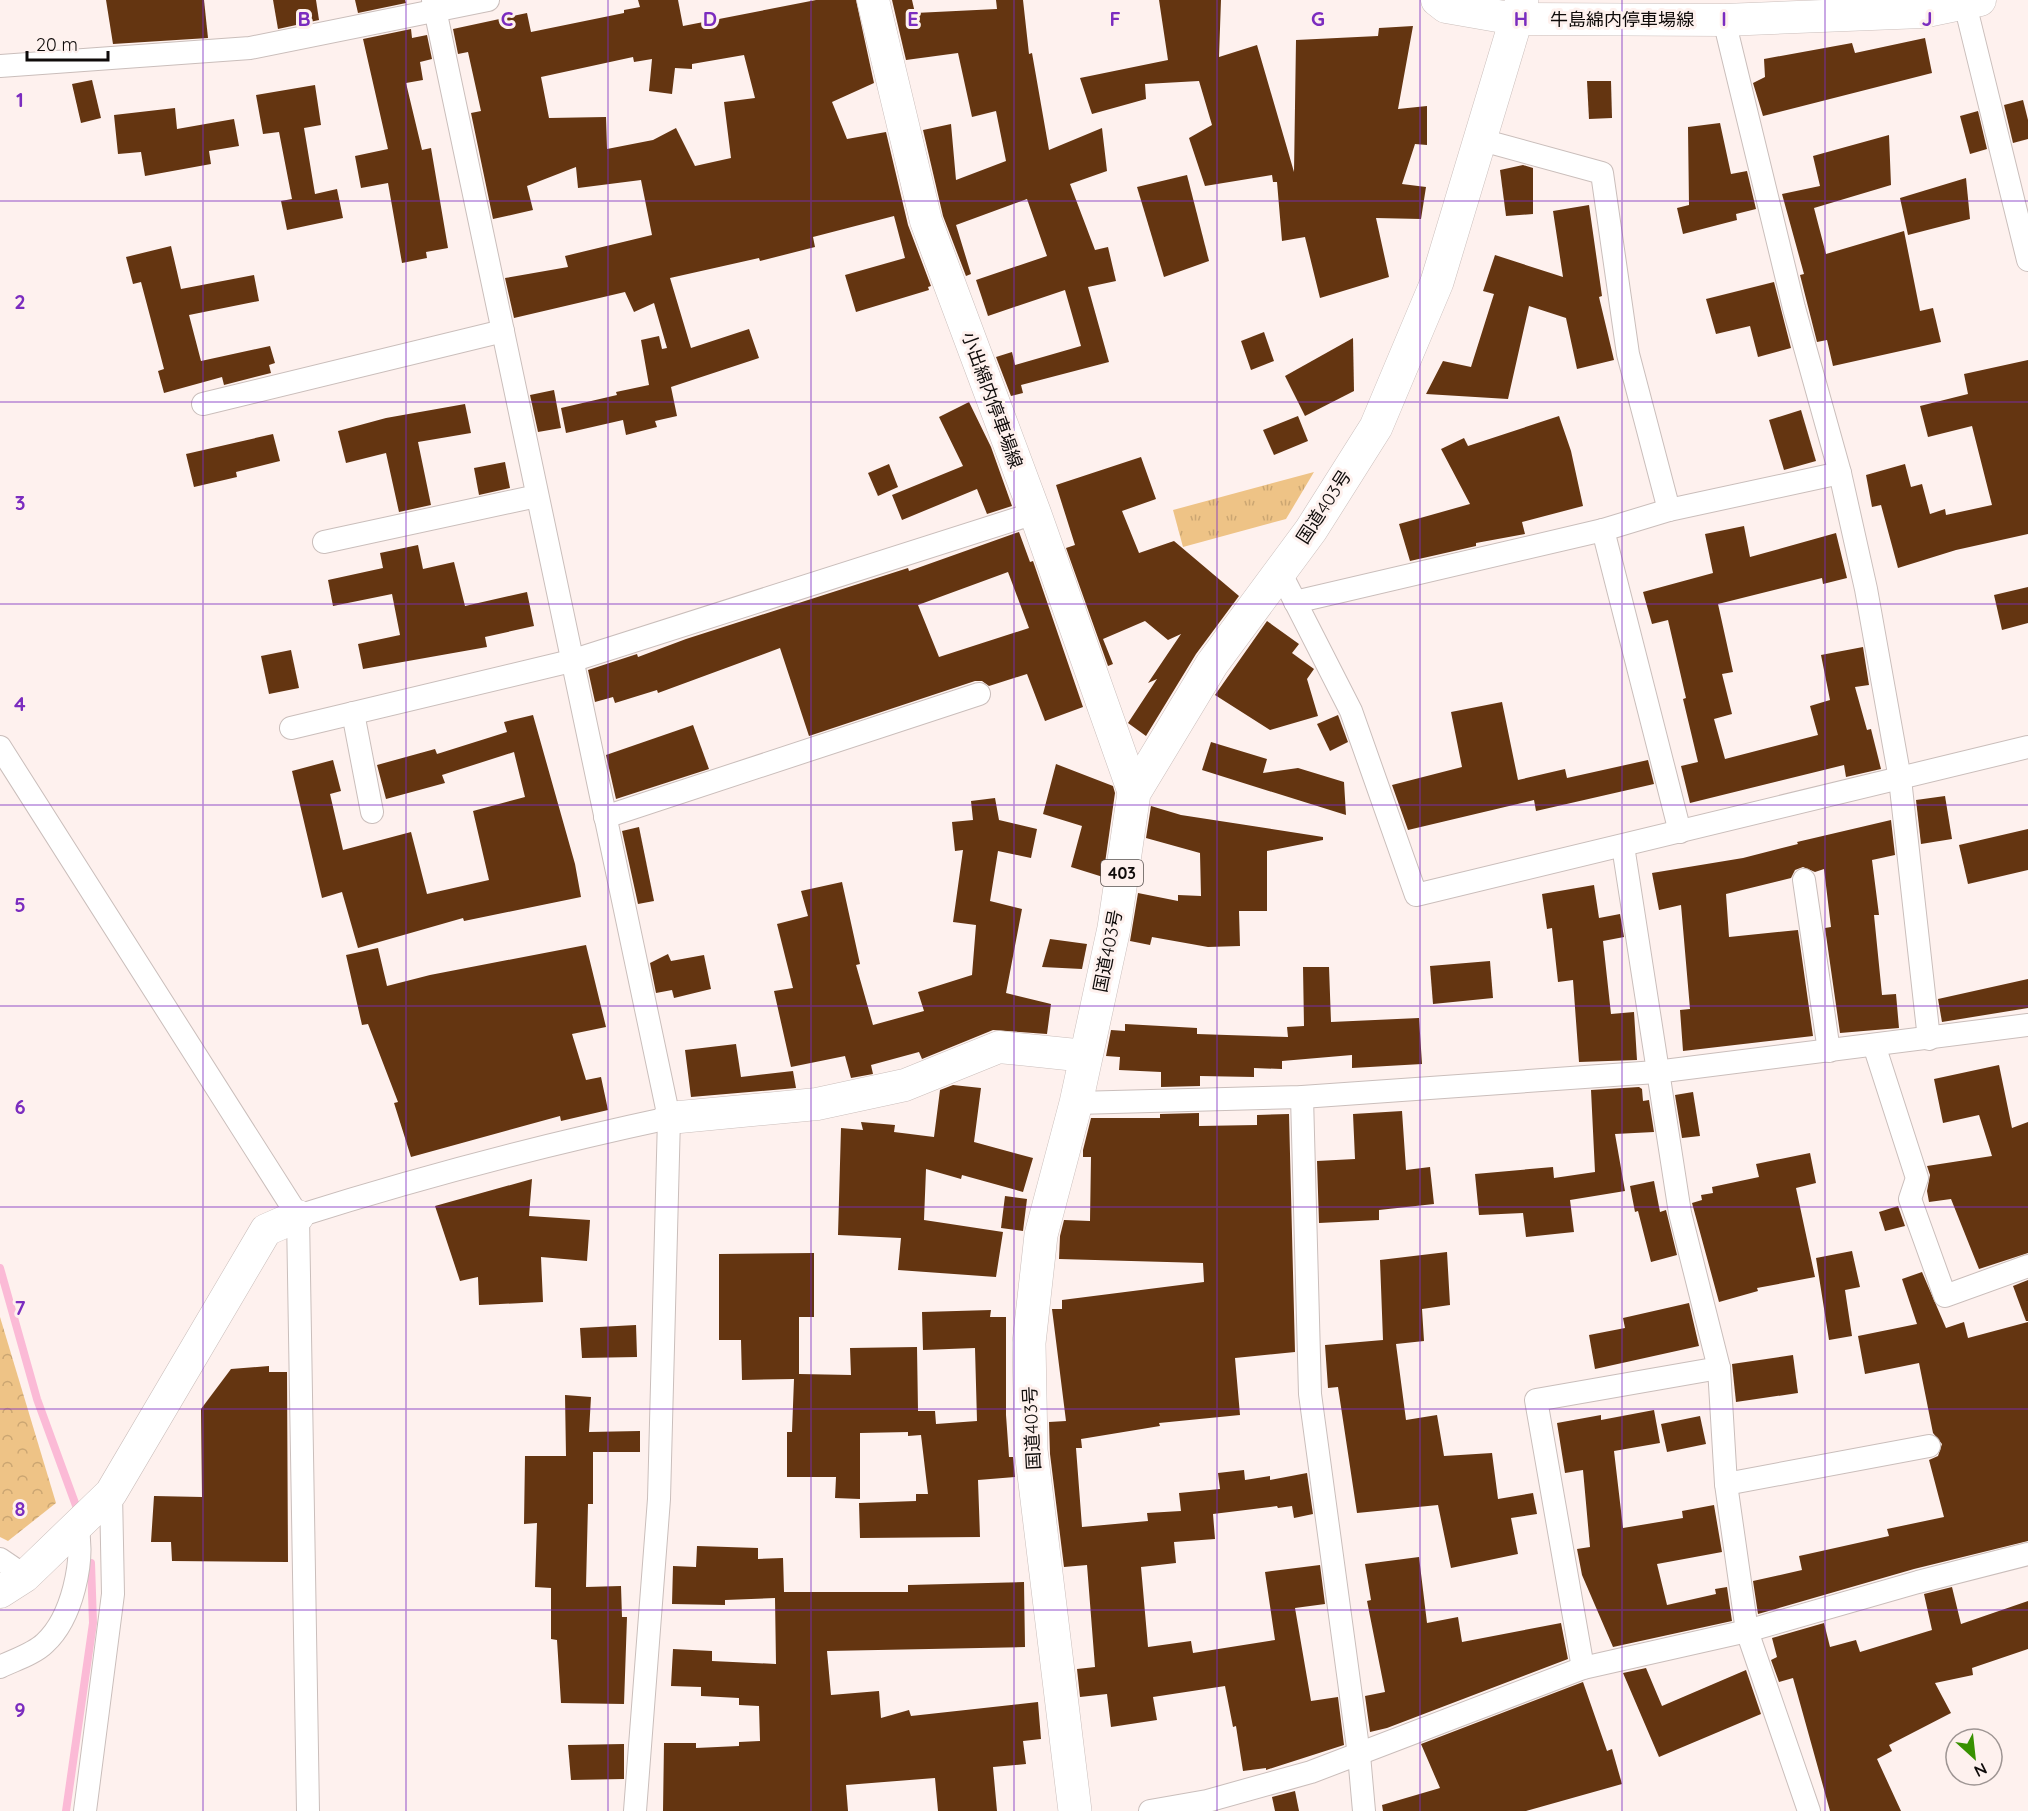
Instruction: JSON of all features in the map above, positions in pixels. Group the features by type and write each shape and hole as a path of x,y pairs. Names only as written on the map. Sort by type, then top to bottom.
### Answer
{"highway":[{"name":"国道403号","path":"1075,1811 1031,1450 1029,1343 1041,1235 1076,1103 1114,928 1134,793 1212,664 1311,531 1376,427 1437,282 1518,10"}],"main road":[{"name":"小出綿内停車場線","path":"873,0 926,221 1035,513 1134,793"},
{"name":"牛島綿内停車場線","path":"1437,0 1446,7 1724,20 1922,12 1972,2"},
{"path":"669,1118 817,1104 905,1085 999,1047 1086,1056"},
{"path":"8,1576 77,1526 111,1493 266,1230 298,1216"}],"street":[{"path":"0,66 250,48 435,6 488,0"},
{"path":"1972,2 2028,260"},
{"path":"435,6 571,662 669,1118 659,1499 635,1811"},
{"path":"1724,20 1788,286 1840,473 1866,589 1900,779 1929,1039"},
{"path":"1478,139 1602,173 1628,354 1669,510"},
{"path":"203,404 503,331"},
{"path":"1295,602 1603,530 1669,510 1840,473"},
{"path":"324,542 537,496"},
{"path":"291,728 571,662 1035,513"},
{"path":"1603,530 1680,832"},
{"path":"1280,572 1351,711 1416,896 2028,747"},
{"path":"605,817 979,694"},
{"path":"353,713 372,812"},
{"path":"0,747 298,1216 308,1811"},
{"path":"1623,846 1656,1072 1680,1213 1719,1368 1726,1484 1747,1631 1809,1811"},
{"path":"1804,880 1829,1051"},
{"path":"1076,1103 1302,1097 1656,1072 2028,1025"},
{"path":"1874,1045 1917,1178 1910,1200 1945,1296 2028,1266"},
{"path":"1302,1097 1310,1394 1359,1755 1364,1811"},
{"path":"298,1216 447,1171 547,1144 669,1118"},
{"path":"1583,1668 1536,1400 1719,1368"},
{"path":"1726,1484 1929,1446"},
{"path":"85,1811 113,1594 111,1493"},
{"path":"0,1667 44,1645 65,1620 81,1544 77,1526"},
{"path":"1150,1811 1207,1800 1311,1772 1583,1668 1747,1631 1918,1582 2028,1554"}],"green space":[{"path":"1314,472 1286,519 1183,547 1173,510"},
{"path":"0,1317 56,1503 8,1541 0,1537"}],"building":[{"path":"106,0 204,0 208,38 113,44"},
{"path":"273,0 316,0 319,20 278,29"},
{"path":"355,0 405,0 406,3 358,13"},
{"path":"638,0 678,0 683,26 816,0 856,0 874,83 832,102 847,139 886,132 908,225 931,286 928,287 929,290 856,312 845,275 905,258 894,216 813,237 815,247 760,261 759,258 670,278 691,348 749,329 759,358 671,387 677,416 655,421 657,427 626,435 623,420 566,433 561,408 649,385 641,340 659,336 662,349 667,348 654,303 634,312 625,292 514,318 505,278 568,267 565,256 652,235 641,180 578,188 576,167 527,186 533,210 493,219 471,113 481,111 468,52 458,54 453,29 527,13 531,32 624,13 624,10 640,7","holes":["744,55 755,98 724,102 731,158 695,166 676,128 653,140 607,149 606,117 549,118 541,77 633,57 634,62 652,59 649,91 672,94 675,68 692,69 692,64"]},
{"path":"892,0 912,0 915,13 997,9 996,0 1023,0 1029,54 1032,53 1049,150 1102,128 1107,171 1070,184 1095,250 1108,247 1116,281 1088,287 1109,362 1021,385 1023,393 1011,396 996,357 1012,352 1015,365 1081,346 1065,290 988,316 976,280 1047,256 1027,199 956,225 971,274 966,276 943,216 923,130 951,124 956,180 1006,161 996,111 972,117 958,53 906,60"},
{"path":"1159,0 1221,0 1219,57 1257,45 1294,172 1296,40 1378,36 1379,28 1413,26 1398,109 1427,106 1427,145 1415,144 1402,184 1426,187 1421,219 1376,218 1389,277 1320,298 1305,237 1282,241 1277,182 1273,182 1272,175 1205,186 1189,138 1212,125 1199,81 1145,84 1146,99 1092,114 1080,78 1168,60"},
{"path":"411,29 412,38 427,35 432,59 420,62 423,80 406,83 422,150 431,148 448,248 426,252 427,258 402,263 388,183 361,188 355,156 388,149 363,39"},
{"path":"1925,38 1932,73 1763,116 1753,83 1765,77 1764,59 1852,43 1855,53"},
{"path":"92,80 101,118 81,123 72,84"},
{"path":"1587,81 1611,81 1612,118 1589,119"},
{"path":"315,85 321,125 304,128 315,194 337,189 343,218 287,230 281,201 292,199 279,132 263,134 256,95"},
{"path":"2023,100 2028,120 2028,139 2013,143 2004,105"},
{"path":"175,108 177,129 234,119 239,146 209,151 211,164 145,176 141,152 118,154 114,115"},
{"path":"1978,111 1987,149 1970,154 1960,116"},
{"path":"1720,123 1731,174 1747,171 1756,209 1736,214 1737,220 1683,234 1677,208 1689,205 1688,127"},
{"path":"1889,135 1891,185 1814,208 1826,254 1904,231 1920,311 1933,308 1941,342 1833,366 1827,340 1817,342 1800,275 1804,274 1782,194 1820,186 1813,156"},
{"path":"1523,165 1533,168 1533,214 1506,216 1500,170"},
{"path":"1187,175 1209,261 1164,277 1137,187"},
{"path":"1966,178 1970,219 1908,235 1900,198"},
{"path":"1589,205 1602,296 1599,297 1614,360 1577,369 1566,318 1529,306 1508,399 1426,394 1443,361 1471,367 1494,294 1483,291 1495,255 1563,277 1553,211"},
{"path":"171,246 181,289 254,275 259,301 189,315 201,361 270,346 275,363 269,365 271,373 224,385 222,377 164,393 158,371 164,369 141,282 133,284 126,257"},
{"path":"1774,282 1791,348 1758,357 1750,326 1716,334 1706,299"},
{"path":"1264,332 1274,361 1251,370 1241,341"},
{"path":"1353,338 1354,391 1305,416 1285,376"},
{"path":"2028,360 2028,534 1956,550 1898,568 1881,505 1872,507 1866,475 1905,464 1911,487 1922,484 1930,514 1945,509 1946,515 1992,505 1972,426 1928,437 1920,406 1968,394 1964,374"},
{"path":"554,390 561,428 538,432 530,395"},
{"path":"969,402 991,447 1012,506 987,514 977,489 902,520 892,495 963,466 939,417"},
{"path":"465,404 471,433 418,442 431,505 399,512 386,453 346,463 338,431 386,418"},
{"path":"1801,410 1816,461 1784,470 1769,420"},
{"path":"1298,416 1308,441 1274,455 1263,430"},
{"path":"1559,416 1571,451 1583,506 1522,522 1525,534 1476,543 1476,546 1410,561 1399,524 1470,504 1441,449 1464,438 1468,446"},
{"path":"273,434 280,461 236,472 237,477 194,487 186,454"},
{"path":"1141,457 1156,499 1122,511 1139,553 1174,541 1239,596 1196,654 1146,736 1128,723 1157,679 1148,683 1181,634 1168,640 1145,621 1103,639 1113,664 1108,666 1066,548 1075,545 1056,485"},
{"path":"505,462 510,488 479,495 474,468"},
{"path":"889,464 898,487 878,496 868,473"},
{"path":"1744,526 1750,557 1836,533 1847,578 1823,584 1822,578 1718,604 1733,672 1722,674 1732,714 1714,719 1725,759 1818,735 1810,706 1830,700 1821,655 1863,647 1869,685 1855,687 1867,730 1871,729 1881,769 1846,777 1844,765 1690,803 1681,766 1698,762 1683,699 1686,698 1668,620 1652,624 1643,592 1713,573 1705,534"},
{"path":"1019,532 1030,562 1033,561 1083,707 1045,721 1027,674 989,686 982,681 975,681 809,736 780,648 658,693 657,690 615,703 613,697 595,702 588,670 637,654 638,657 686,639 908,568 909,571","holes":["1008,572 1029,628 939,657 918,605"]},
{"path":"418,545 423,569 454,562 465,606 527,592 534,626 485,637 487,647 363,669 358,644 400,635 392,594 333,606 328,580 383,568 380,553"},
{"path":"2028,587 2028,623 2002,630 1994,595"},
{"path":"1267,621 1299,644 1292,653 1314,669 1307,679 1318,716 1270,730 1215,695"},
{"path":"291,650 299,688 269,694 261,656"},
{"path":"1502,702 1518,780 1565,769 1567,778 1648,760 1654,784 1536,811 1534,800 1408,830 1392,785 1462,767 1451,712"},
{"path":"533,715 575,864 581,897 464,921 463,918 358,948 342,892 322,898 292,771 333,760 341,791 330,794 343,850 411,832 427,894 489,880 473,811 525,797 514,752 442,775 445,783 386,799 377,765 435,749 437,754 507,732 504,722"},
{"path":"1338,715 1348,742 1330,751 1317,724"},
{"path":"693,725 709,769 616,799 606,755"},
{"path":"1211,742 1267,759 1263,773 1298,768 1344,782 1346,815 1202,770"},
{"path":"1056,764 1113,786 1115,793 1103,877 1071,867 1082,826 1043,814"},
{"path":"1945,796 1952,839 1921,844 1916,800"},
{"path":"995,798 999,820 1037,829 1031,858 998,851 990,901 1022,909 1006,993 1051,1004 1047,1034 993,1030 922,1059 919,1052 871,1065 873,1074 851,1078 845,1056 791,1067 774,991 793,988 777,924 808,916 801,891 842,882 860,964 856,965 873,1025 924,1011 918,992 972,975 976,925 953,922 963,850 955,851 952,822 973,820 971,801"},
{"path":"1151,806 1181,815 1323,837 1323,840 1267,851 1267,911 1239,911 1240,946 1208,947 1152,937 1150,945 1130,941 1138,893 1178,901 1178,895 1201,896 1200,853 1146,838"},
{"path":"1891,820 1895,855 1872,860 1879,915 1874,915 1882,995 1896,994 1899,1028 1840,1033 1825,928 1831,927 1824,869 1815,872 1803,867 1795,870 1791,878 1726,894 1729,937 1798,930 1813,1036 1683,1051 1680,1010 1690,1009 1681,905 1659,910 1652,873 1743,858 1798,844 1797,842"},
{"path":"639,827 654,901 638,904 622,831"},
{"path":"2028,829 2028,870 1968,884 1959,845"},
{"path":"1594,885 1599,918 1620,914 1624,937 1603,941 1611,1014 1634,1012 1637,1060 1579,1062 1573,980 1558,982 1552,928 1547,929 1542,894"},
{"path":"1050,939 1087,944 1082,969 1042,967"},
{"path":"586,945 606,1027 572,1034 586,1080 601,1077 608,1110 561,1121 560,1116 411,1157 394,1103 398,1102 368,1024 362,1025 346,955 378,948 387,986 430,975"},
{"path":"668,954 671,961 704,955 711,989 674,998 672,990 656,993 650,963"},
{"path":"1490,961 1493,998 1433,1004 1430,966"},
{"path":"1303,967 1329,967 1331,1022 1419,1018 1422,1064 1352,1068 1352,1055 1282,1061 1282,1069 1254,1068 1254,1077 1200,1076 1200,1086 1161,1087 1161,1072 1119,1070 1120,1057 1106,1056 1111,1030 1125,1031 1125,1024 1197,1028 1197,1034 1288,1037 1287,1027 1304,1026"},
{"path":"2028,979 2028,1008 1942,1022 1938,999"},
{"path":"736,1044 741,1077 793,1071 796,1088 691,1097 685,1050"},
{"path":"1999,1065 2012,1128 2028,1122 2028,1253 1979,1269 1951,1199 1929,1202 1927,1191 1930,1175 1927,1166 1992,1156 1979,1115 1943,1123 1934,1079"},
{"path":"953,1085 981,1088 974,1142 1033,1158 1023,1192 962,1175 961,1179 926,1169 924,1220 1003,1232 996,1277 898,1270 901,1238 838,1235 841,1128 863,1130 861,1122 895,1125 894,1132 934,1137 940,1090"},
{"path":"1639,1087 1642,1089 1643,1101 1649,1100 1654,1132 1615,1134 1625,1191 1570,1200 1574,1232 1526,1237 1523,1213 1479,1215 1475,1174 1553,1167 1554,1178 1595,1172 1591,1090"},
{"path":"1693,1092 1700,1136 1682,1138 1675,1095"},
{"path":"1402,1111 1406,1170 1430,1167 1434,1204 1379,1210 1379,1220 1319,1223 1317,1161 1355,1159 1353,1114"},
{"path":"1199,1113 1199,1126 1257,1125 1257,1115 1289,1114 1295,1352 1235,1358 1240,1415 1159,1423 1160,1426 1081,1439 1082,1448 1076,1448 1082,1527 1148,1521 1147,1513 1181,1511 1179,1493 1220,1489 1218,1473 1244,1470 1245,1480 1270,1476 1270,1480 1307,1473 1313,1514 1294,1518 1292,1506 1278,1508 1277,1506 1213,1514 1215,1539 1174,1542 1176,1563 1141,1567 1148,1647 1191,1641 1193,1653 1275,1640 1265,1572 1320,1565 1325,1604 1295,1608 1311,1701 1338,1697 1344,1745 1266,1770 1266,1768 1243,1771 1236,1726 1233,1727 1225,1686 1153,1697 1157,1720 1111,1727 1107,1694 1080,1697 1077,1669 1095,1667 1087,1565 1064,1567 1050,1454 1049,1422 1066,1421 1052,1309 1062,1309 1062,1300 1204,1282 1203,1263 1059,1259 1060,1236 1064,1220 1090,1221 1091,1157 1083,1157 1083,1150 1091,1118 1160,1118 1160,1114"},
{"path":"1810,1153 1816,1183 1796,1188 1815,1277 1757,1288 1758,1291 1719,1302 1692,1203 1702,1200 1701,1195 1713,1193 1712,1187 1759,1177 1756,1164"},
{"path":"532,1179 529,1216 590,1220 587,1261 541,1257 543,1302 479,1305 478,1277 460,1281 435,1206"},
{"path":"1654,1181 1660,1212 1666,1210 1677,1255 1651,1262 1638,1211 1635,1212 1630,1186"},
{"path":"1005,1196 1027,1199 1023,1231 1001,1228"},
{"path":"1898,1206 1905,1226 1885,1231 1879,1212"},
{"path":"1852,1251 1860,1287 1845,1290 1852,1336 1829,1340 1816,1258"},
{"path":"1447,1252 1450,1305 1422,1309 1424,1341 1396,1344 1406,1420 1437,1415 1444,1456 1492,1453 1498,1499 1533,1493 1537,1514 1511,1518 1518,1554 1451,1568 1438,1505 1357,1513 1338,1387 1328,1388 1325,1345 1383,1340 1380,1260"},
{"path":"814,1253 814,1317 799,1317 799,1374 851,1375 850,1348 917,1347 918,1411 935,1411 936,1424 977,1421 975,1348 923,1350 922,1312 991,1310 990,1317 1006,1317 1006,1415 1009,1457 1013,1457 1015,1477 978,1480 980,1537 860,1538 859,1503 916,1501 916,1494 928,1494 921,1435 908,1436 908,1432 860,1433 860,1499 835,1498 836,1477 787,1477 787,1432 792,1432 794,1379 742,1380 741,1340 719,1340 719,1254"},
{"path":"1922,1272 1946,1328 1964,1322 1968,1338 2028,1322 2028,1541 1914,1569 1758,1614 1753,1581 1802,1570 1799,1556 1889,1536 1887,1529 1944,1517 1929,1460 1938,1456 1942,1444 1933,1433 1919,1363 1865,1374 1858,1336 1917,1324 1902,1279"},
{"path":"2028,1280 2028,1321 2026,1321 2013,1286"},
{"path":"1689,1303 1699,1346 1595,1369 1589,1335 1625,1328 1623,1318"},
{"path":"636,1325 637,1357 582,1358 580,1328"},
{"path":"1793,1355 1798,1393 1736,1402 1732,1364"},
{"path":"269,1366 269,1372 287,1372 288,1562 172,1561 171,1542 151,1542 154,1496 202,1497 201,1409 231,1369"},
{"path":"565,1395 591,1397 589,1432 640,1431 640,1452 593,1452 593,1504 588,1504 586,1587 621,1586 622,1617 627,1617 624,1704 561,1703 557,1640 551,1639 551,1588 535,1587 537,1523 524,1524 525,1456 566,1456"},
{"path":"1654,1410 1660,1443 1614,1451 1623,1528 1683,1518 1682,1511 1714,1505 1722,1552 1657,1564 1667,1605 1716,1594 1715,1589 1727,1587 1732,1621 1613,1647 1582,1575 1577,1549 1590,1547 1583,1470 1565,1473 1557,1423 1601,1415 1601,1420"},
{"path":"1700,1416 1706,1444 1667,1452 1661,1424"},
{"path":"697,1546 758,1548 758,1559 783,1558 784,1592 908,1592 908,1585 1024,1582 1025,1647 827,1651 831,1695 879,1691 881,1718 909,1710 911,1716 1038,1702 1041,1739 1023,1741 1026,1764 993,1767 997,1811 938,1811 935,1778 846,1785 848,1811 663,1811 664,1743 696,1743 696,1748 739,1746 739,1742 760,1741 759,1706 739,1705 739,1698 701,1696 701,1687 671,1686 673,1649 712,1651 712,1661 776,1664 775,1598 725,1600 725,1605 672,1604 673,1566 696,1567"},
{"path":"1419,1557 1427,1623 1458,1617 1462,1642 1561,1623 1568,1659 1387,1728 1370,1732 1365,1696 1385,1692 1367,1601 1371,1600 1365,1564"},
{"path":"1952,1587 1961,1624 2028,1601 2028,1649 1972,1668 1973,1675 1935,1683 1951,1713 1889,1745 1892,1751 1877,1759 1901,1811 1830,1811 1793,1678 1779,1682 1771,1660 1777,1657 1772,1638 1824,1623 1830,1647 1856,1640 1860,1652 1932,1630 1924,1594"},
{"path":"1646,1668 1662,1706 1746,1670 1761,1714 1659,1757 1623,1673"},
{"path":"1583,1682 1607,1751 1612,1749 1622,1784 1526,1811 1383,1811 1382,1805 1440,1788 1421,1744"},
{"path":"624,1744 624,1779 571,1780 568,1745"},
{"path":"1295,1791 1299,1811 1275,1811 1272,1797"}],"waterway":[{"path":"0,1268 37,1399 78,1511"},
{"path":"66,1811 93,1623 91,1563"}]}
